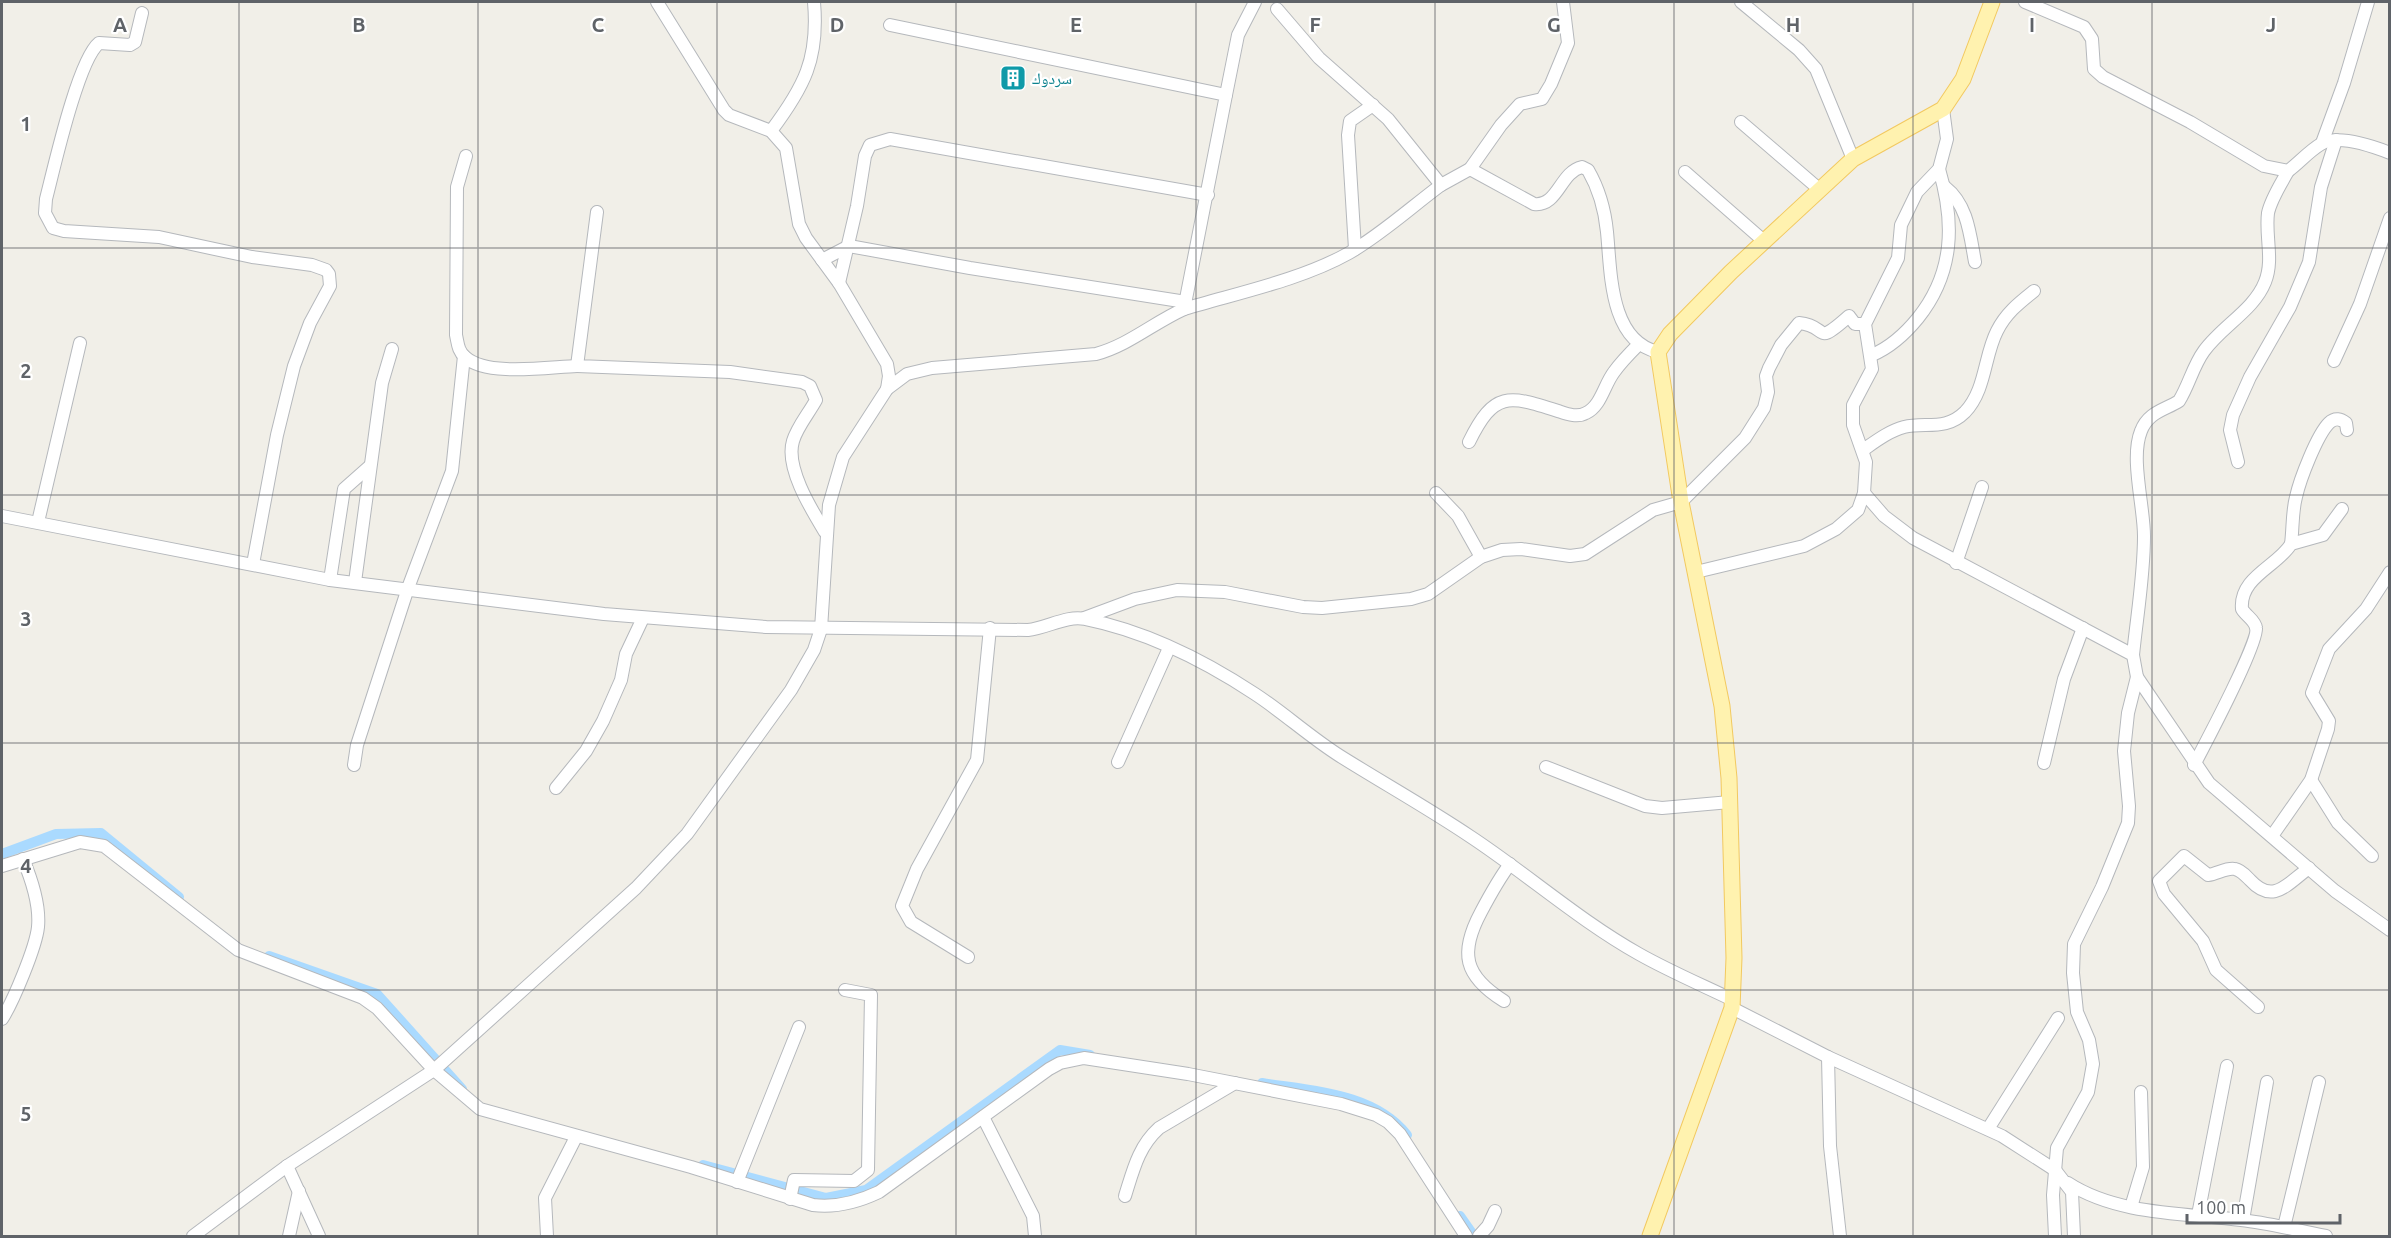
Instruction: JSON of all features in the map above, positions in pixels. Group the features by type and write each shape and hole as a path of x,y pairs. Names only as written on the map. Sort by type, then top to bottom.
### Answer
{"main road":[{"path":"1650,1236 1732,1004 1730,802 1722,706 1681,502 1658,352 1670,334 1852,159 1943,109 1964,79 1992,2"}],"street":[{"path":"193,1236 287,1166 434,1070 636,888 687,834 792,690 814,650 821,628 825,532 832,488 843,458 887,389 890,376 887,364 839,283 799,224 786,148 771,131 729,115 723,110 657,2"},
{"path":"771,131 802,86 808,70 813,50 814,2"},
{"path":"1185,306 1238,35 1255,2"},
{"path":"1266,2 1278,5 1319,58 1373,105 1441,185"},
{"path":"887,389 907,374 932,368 1096,354 1119,348 1156,322 1185,306 1299,274 1355,249 1441,185 1470,169 1501,125 1520,104 1542,99 1551,84 1568,43 1563,2"},
{"path":"1741,2 1799,50 1816,69 1852,159"},
{"path":"2025,2 2084,27 2092,39 2094,69 2103,77 2190,122 2264,166 2288,171"},
{"path":"2322,143 2344,83 2368,2"},
{"path":"142,13 135,42 130,45 99,43 91,53 82,73 52,176 45,213 53,228 64,231 159,237 252,257 312,265 326,270 329,274 330,286 310,323 294,366 277,435 253,564"},
{"path":"890,25 1226,95"},
{"path":"1355,249 1348,135 1350,121 1373,105"},
{"path":"1696,572 1772,555 1819,540 1850,518 1857,510 1864,493 1866,462 1853,425 1853,405 1872,369 1872,355 1865,324 1898,258 1901,225 1917,192 1939,170 1947,139 1943,109"},
{"path":"1741,122 1819,189"},
{"path":"839,283 849,246 865,156 870,145 879,141 890,139 1208,195"},
{"path":"2238,462 2230,430 2233,415 2250,377 2290,307 2309,262 2321,187 2336,140"},
{"path":"2390,153 2336,140 2322,143 2288,171 2268,213 2270,262 2266,280 2259,295 2224,327 2204,351 2179,400 2155,412 2141,431 2138,470 2144,551 2133,655 2137,677 2194,765 2210,783 2350,903 2390,930"},
{"path":"466,156 458,187 456,335 459,349 464,356 475,363 508,369 577,366 730,372 802,382 810,386 816,400 797,431 791,453 793,467 825,532"},
{"path":"1470,169 1538,205 1551,199 1573,171 1582,167 1588,170 1602,203 1610,272 1618,307 1627,328 1639,344 1658,352"},
{"path":"1872,355 1899,339 1935,296 1947,260 1949,241 1948,202 1939,170"},
{"path":"1685,172 1765,242"},
{"path":"1944,186 1956,199 1964,213 1975,262"},
{"path":"577,366 597,212"},
{"path":"2334,361 2360,304 2390,218"},
{"path":"822,260 849,246 1185,306"},
{"path":"1863,450 1882,437 1904,427 1942,425 1965,412 1978,390 1997,331 2010,310 2034,291"},
{"path":"2,516 330,580 643,618 821,628 1028,630 1042,628 1066,619 1084,618 1136,599 1177,590 1225,592 1303,607 1322,608 1411,599 1439,587 1481,557 1511,549 1570,556 1585,554 1653,510 1681,502 1745,438 1758,420 1768,393 1766,376 1769,368 1781,345 1799,324 1823,334 1829,333 1848,316 1855,324 1865,324"},
{"path":"38,522 80,344"},
{"path":"1469,442 1482,415 1492,406 1505,401 1526,400 1571,415 1588,412 1594,408 1614,372 1639,344"},
{"path":"355,582 382,383 392,349"},
{"path":"354,765 357,745 408,588 452,471 464,356"},
{"path":"2194,765 2250,653 2256,633 2254,622 2242,609 2244,594 2257,575 2285,554 2291,544 2295,498 2313,452 2330,422 2337,419 2343,420 2347,430"},
{"path":"330,580 344,489 370,466"},
{"path":"1956,563 1982,487"},
{"path":"1436,493 1458,516 1481,557"},
{"path":"1864,493 1898,529 1956,563 2133,655"},
{"path":"2291,544 2323,535 2343,509"},
{"path":"2272,836 2311,780 2329,721 2312,693 2323,660 2329,649 2366,609 2390,572"},
{"path":"556,788 586,751 603,722 621,680 626,654 643,618"},
{"path":"1084,618 1169,648 1257,695 1341,756 1419,801 1639,955 1828,1058 1988,1128 2055,1170 2068,1183 2085,1194 2131,1207 2244,1220 2326,1236"},
{"path":"968,957 911,922 902,906 917,869 977,760 990,628"},
{"path":"2044,763 2064,679 2083,628"},
{"path":"1118,762 1169,648"},
{"path":"2055,1236 2057,1148 2088,1092 2094,1064 2089,1040 2077,1012 2072,955 2074,944 2102,887 2128,823 2129,806 2124,752 2128,713 2137,677"},
{"path":"1546,767 1646,806 1662,808 1730,802"},
{"path":"2311,780 2338,823 2372,856"},
{"path":"2,866 80,842 104,846 238,950 363,998 377,1008 434,1070 480,1109 790,1199 828,1207 864,1199 1049,1069 1073,1059 1097,1059 1341,1104 1388,1122 1400,1134 1467,1236"},
{"path":"2258,1007 2216,970 2203,941 2164,894 2159,881 2184,856 2208,876 2232,868 2238,869 2258,890 2266,893 2281,889 2309,868"},
{"path":"2,1019 38,927 30,875 23,859"},
{"path":"1504,1001 1486,990 1476,978 1470,965 1467,943 1494,885 1510,864"},
{"path":"790,1199 794,1180 854,1181 868,1170 871,995 845,990"},
{"path":"1988,1128 2058,1018"},
{"path":"737,1182 799,1027"},
{"path":"1828,1058 1830,1146 1840,1236"},
{"path":"2198,1215 2227,1066"},
{"path":"2244,1220 2267,1082"},
{"path":"2284,1227 2319,1082"},
{"path":"1125,1196 1141,1146 1149,1137 1159,1128 1235,1083"},
{"path":"2131,1207 2144,1167 2141,1092"},
{"path":"983,1117 1033,1216 1035,1236"},
{"path":"547,1236 545,1198 576,1137"},
{"path":"287,1166 319,1236"},
{"path":"2068,1183 2072,1191 2074,1236"},
{"path":"289,1236 299,1191"},
{"path":"1479,1236 1488,1226 1495,1211"}],"waterway":[{"path":"2,854 56,834 101,833 179,897"},
{"path":"269,956 377,994 462,1089"},
{"path":"703,1165 826,1198 866,1190 1060,1050 1090,1055"},
{"path":"1262,1083 1321,1092 1360,1102 1393,1121 1407,1135"},
{"path":"1460,1216 1474,1236"}],"place":[{"name":"سردوك","path":"1013,78"}]}
